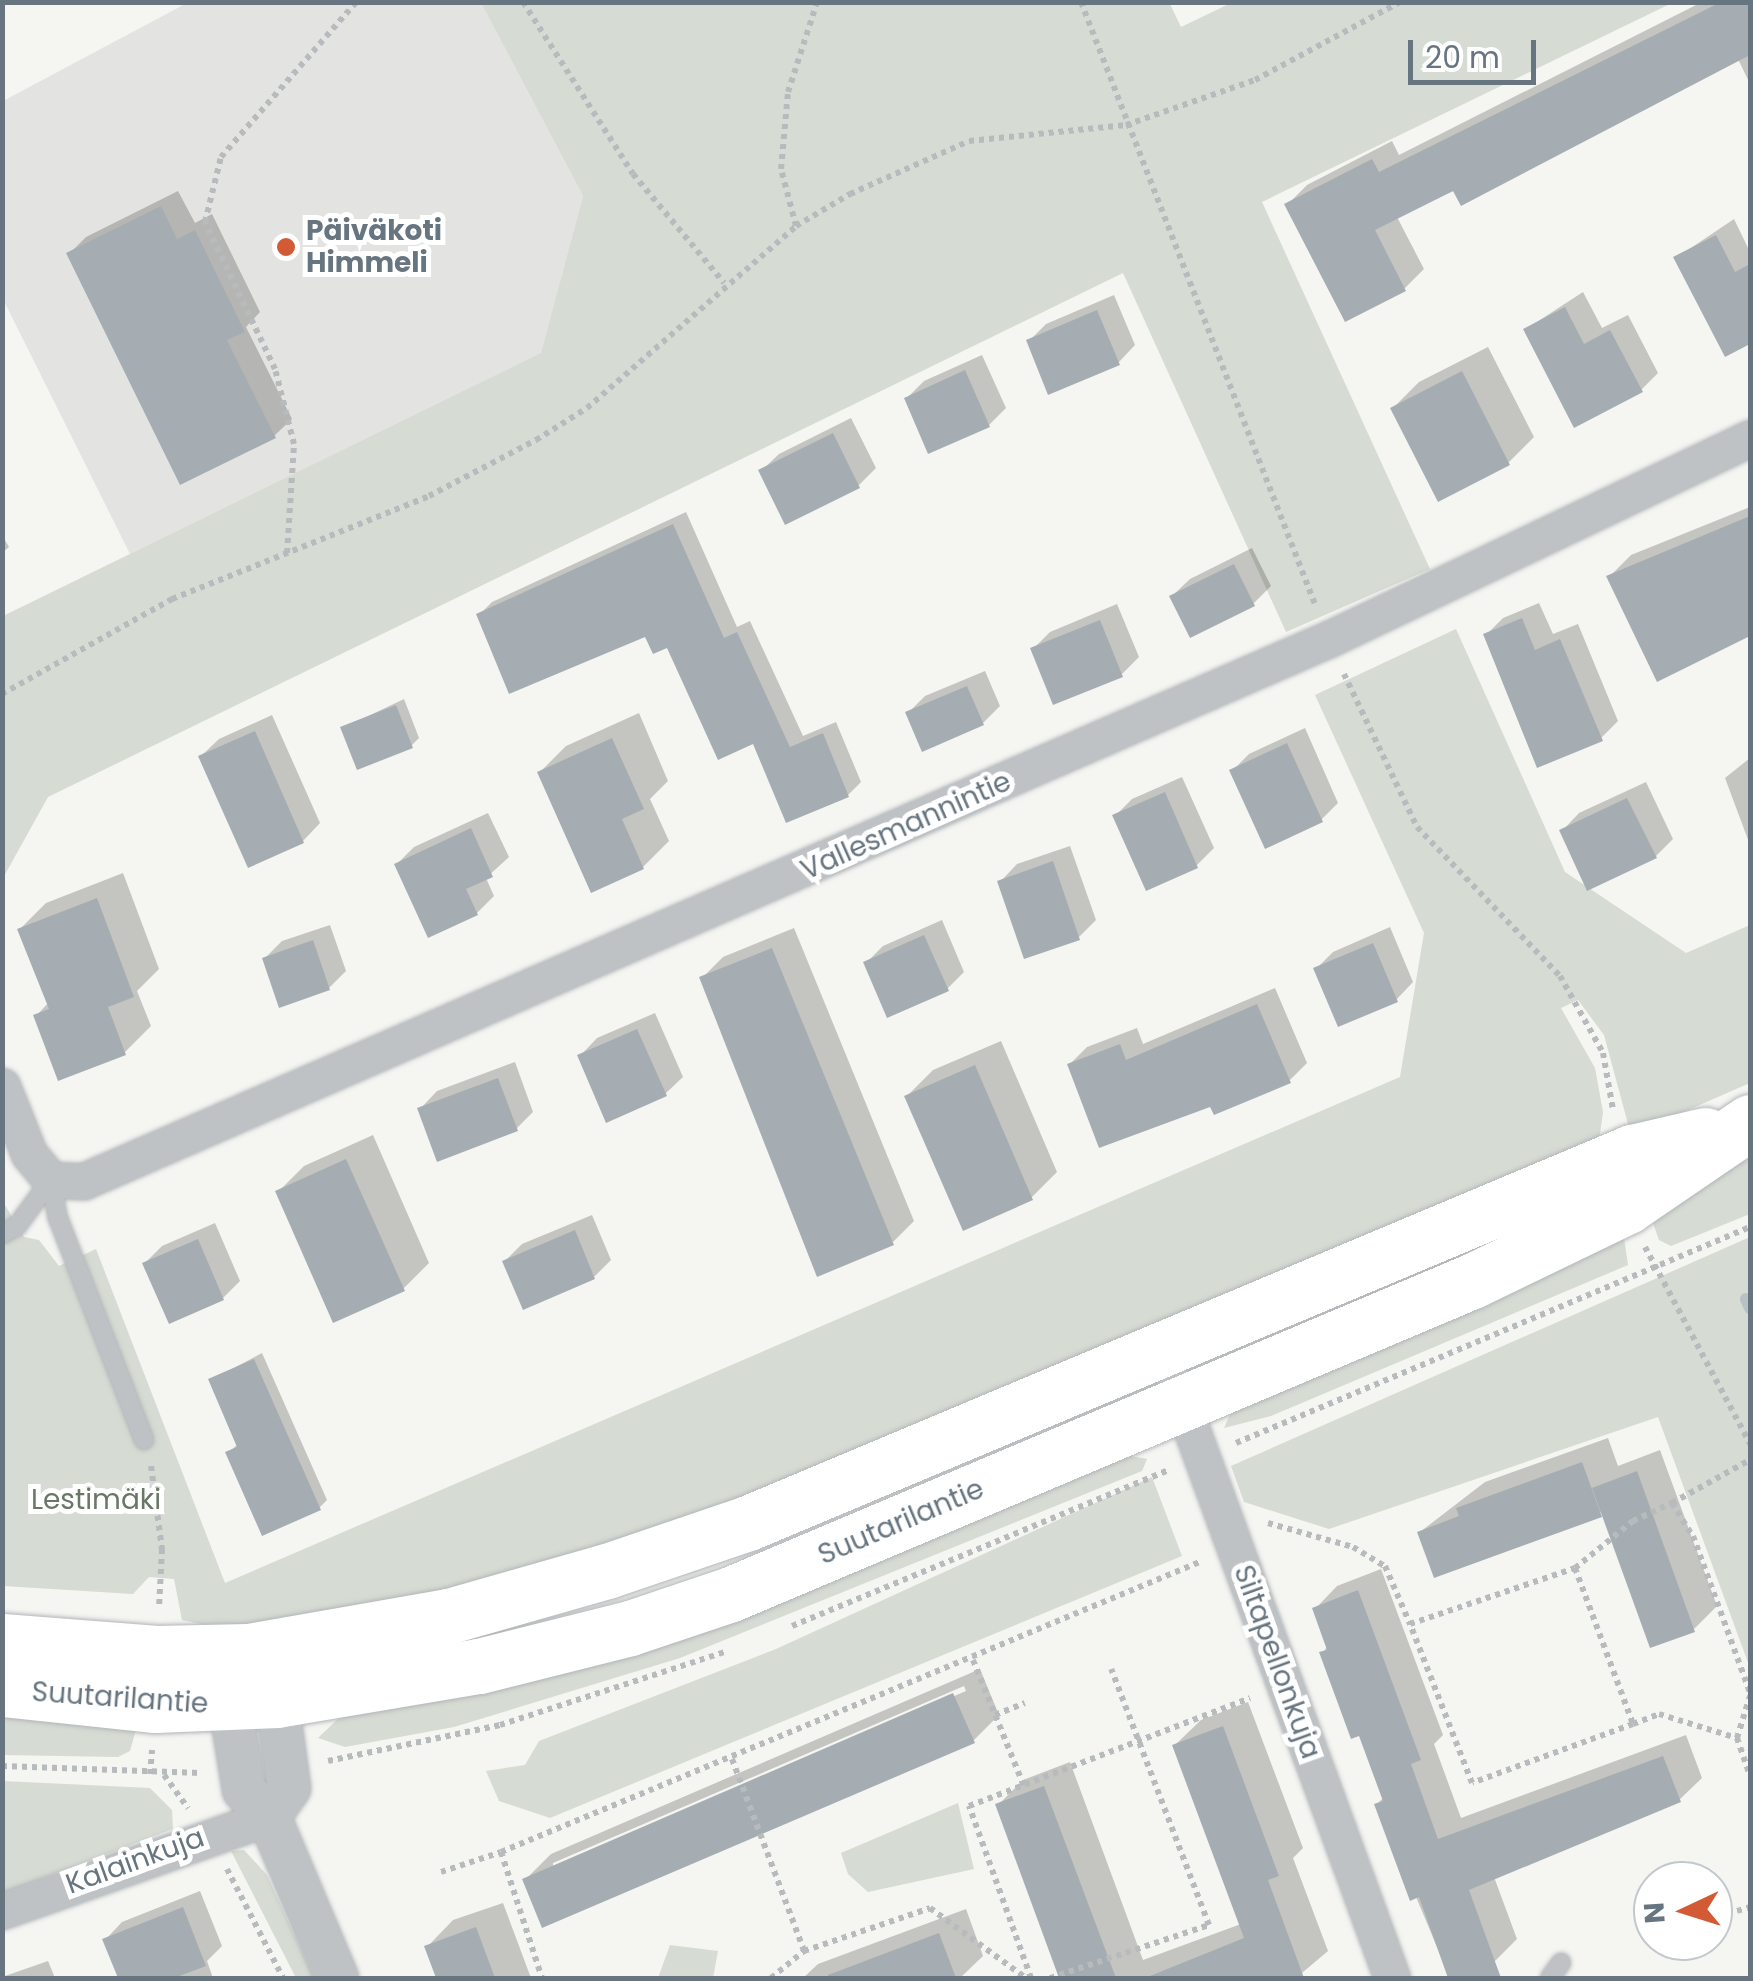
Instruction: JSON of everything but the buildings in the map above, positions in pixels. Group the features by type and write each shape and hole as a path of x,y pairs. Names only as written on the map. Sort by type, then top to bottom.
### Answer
{"main road":[{"name":"Suutarilantie","path":"2,1641 158,1654 248,1651 449,1616 607,1572 748,1523 1160,1346 1632,1152 1744,1125"},
{"name":"Suutarilantie","path":"2,1689 154,1705 254,1702 555,1650 646,1622 731,1594 1182,1403 1339,1341 1627,1206 1744,1125"}],"street":[{"name":"Vallesmannintie","path":"50,1180 98,1175 1328,640 1750,438"},
{"path":"2,1086 29,1154 50,1180"},
{"name":"Siltapellonkuja","path":"1160,1346 1392,1978"},
{"path":"248,1651 254,1702 244,1790 269,1817 336,1978"},
{"name":"Kalainkuja","path":"2,1911 269,1817"}],"lane":[{"path":"2,1234 16,1226 50,1180"},
{"path":"50,1180 58,1218 144,1440"}],"path":[{"path":"287,553 294,444 274,369 205,222 221,157 356,2"},
{"path":"522,2 633,174 724,283"},
{"path":"796,226 781,169 788,92 817,2"},
{"path":"1080,2 1328,640 1417,828 1560,976 1603,1054"},
{"path":"2,694 156,607 430,496 536,440 587,408 724,283 796,226 850,194 969,141 1126,125 1255,80 1400,2"},
{"path":"1203,1456 1750,1227"},
{"path":"1654,1268 1750,1444"},
{"path":"144,1440 162,1549 159,1609"},
{"path":"1410,1624 1575,1568 1633,1521 1750,1460"},
{"path":"1672,1503 1693,1536 1750,1695 1737,1738 1750,1776"},
{"path":"1224,1514 1308,1531 1385,1566 1472,1783 1659,1714 1737,1738"},
{"path":"441,1872 501,1852 732,1759 1212,1556"},
{"path":"1575,1568 1633,1724"},
{"path":"973,1660 1024,1786"},
{"path":"1050,1978 1209,1925 1111,1668"},
{"path":"1028,1978 969,1806 1262,1693"},
{"path":"995,1715 1025,1703"},
{"path":"732,1759 804,1951"},
{"path":"501,1852 542,1978"},
{"path":"1737,1911 1750,1907"},
{"path":"771,1978 804,1951 930,1908 1028,1978"}],"shaded area":[{"name":"Päiväkoti Himmeli","path":"187,3 481,3 583,196 541,354 130,554 3,299 3,101"}],"green space":[{"path":"1169,2 1181,27 1231,3 1672,3 1262,202 1430,569 1286,632 1123,273 48,797 3,878 3,616 541,353 583,196 481,3"},
{"name":"Lestimäki","path":"1456,629 1565,872 1686,953 1750,925 1750,1083 1631,1135 1604,1035 1578,1000 1561,1008 1595,1068 1603,1112 1598,1148 862,1456 522,1580 280,1623 205,1625 182,1620 174,1579 149,1577 133,1594 3,1586 2,1200 24,1237 39,1240 59,1266 96,1249 225,1583 1400,1077 1424,933 1315,695"},
{"path":"1750,1158 1750,1214 1671,1246 1659,1240 1649,1212"},
{"path":"1623,1231 1628,1265 1271,1416 1224,1428 1231,1412"},
{"path":"1750,1237 1750,1668 1658,1417 1329,1529 1244,1502 1231,1466"},
{"path":"1125,1455 1147,1459 1142,1471 680,1658 454,1727 345,1747 318,1738 343,1714"},
{"path":"1152,1477 1182,1556 550,1818 499,1801 486,1771 525,1765 539,1741 776,1649"},
{"path":"2,1715 137,1726 130,1751 118,1757 3,1755"},
{"path":"3,1781 150,1788 172,1810 173,1829 3,1893"},
{"path":"958,1803 974,1869 868,1892 848,1874 841,1853"},
{"path":"244,1850 267,1875 314,1978 296,1978 231,1851"},
{"path":"670,1945 718,1951 713,1978 658,1978"}],"waterway":[{"path":"1746,1299 1750,1308"}],"place":[{"name":"Päiväkoti Himmeli","path":"286,247"}]}
